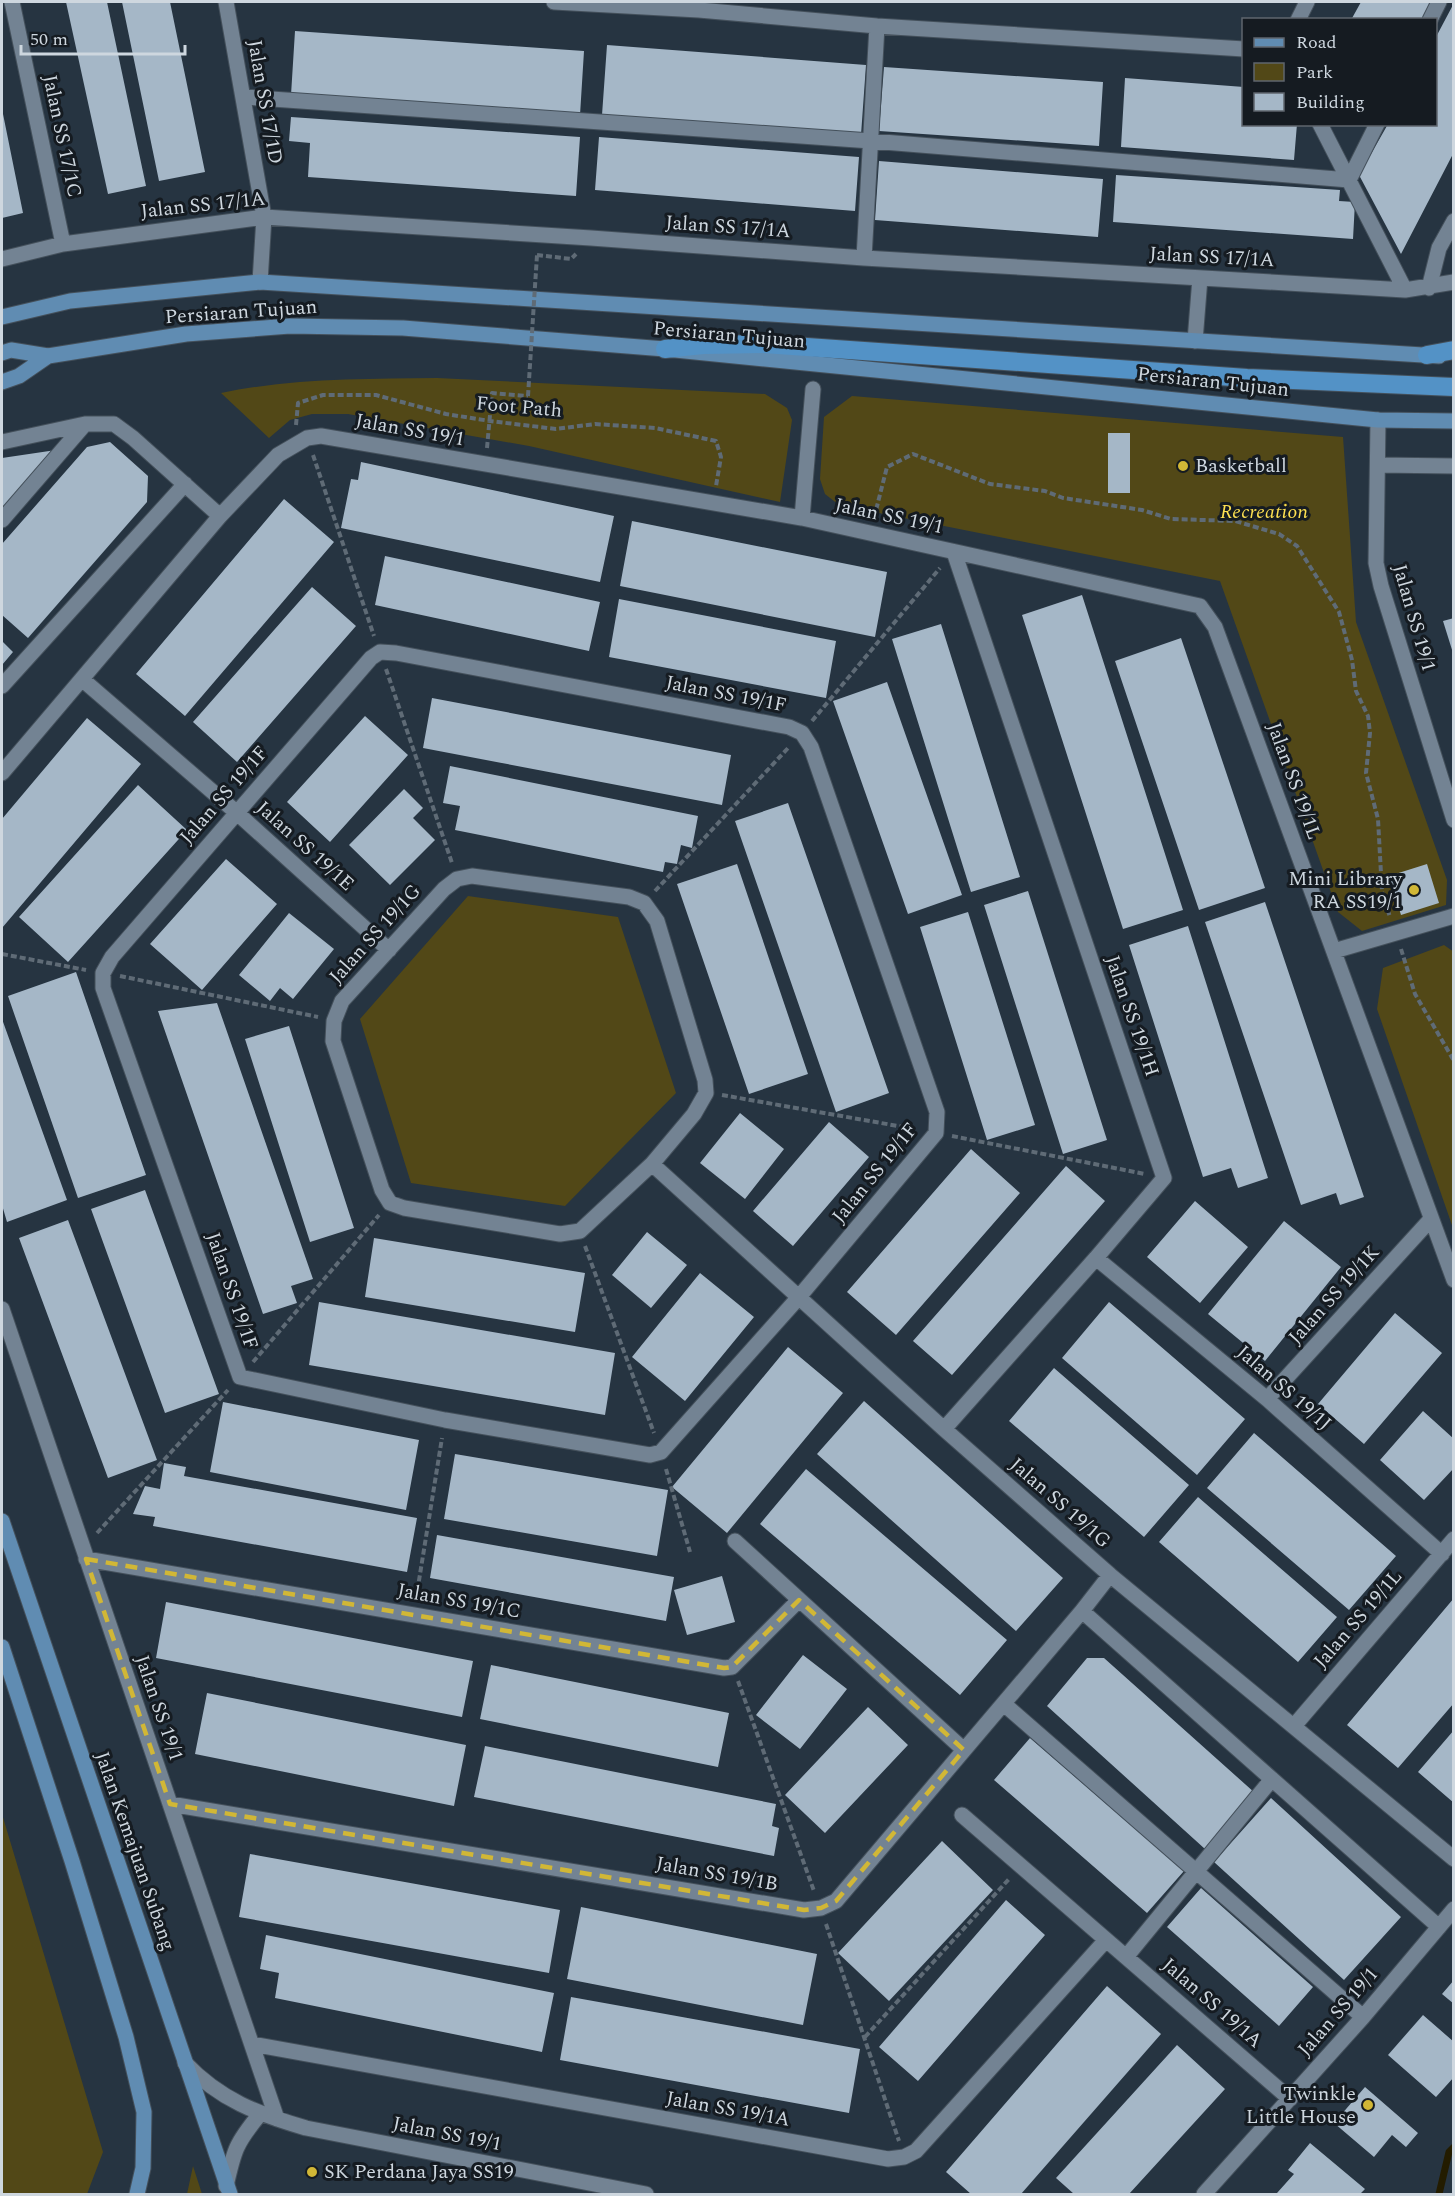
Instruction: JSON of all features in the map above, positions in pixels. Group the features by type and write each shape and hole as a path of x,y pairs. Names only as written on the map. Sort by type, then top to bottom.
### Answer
{"highway":[{"path":"665,349 703,345 764,344 1247,378 1454,387"},
{"path":"1426,356 1454,350"}],"main road":[{"name":"Persiaran Tujuan","path":"2,317 70,301 260,282 1454,356"},
{"name":"Persiaran Tujuan","path":"2,353 11,351 48,356 186,334 290,326 403,328 665,349 1378,420 1454,421"},
{"path":"2,382 19,376 48,356"},
{"name":"Jalan Kemajuan Subang","path":"2,1521 228,2190"},
{"path":"2,1647 72,1861 126,2037 144,2112 143,2168 137,2194"}],"street":[{"name":"Jalan SS 17/1C","path":"12,2 63,244"},
{"name":"Jalan SS 17/1D","path":"226,2 264,217 260,282"},
{"path":"564,2 698,6 877,26 1242,49"},
{"path":"1299,18 1307,2"},
{"path":"1431,18 1439,2"},
{"path":"864,258 877,26"},
{"path":"243,97 871,141 1350,180"},
{"path":"1321,126 1405,290"},
{"path":"1350,180 1376,126"},
{"name":"Jalan SS 17/1A","path":"2,260 63,244 264,217 864,258 1405,290 1429,288 1454,282"},
{"path":"1429,288 1454,221"},
{"path":"1195,341 1200,278"},
{"path":"802,518 813,390"},
{"name":"Jalan SS 19/1","path":"1378,420 1376,563 1381,586 1454,820"},
{"path":"2,442 85,424 114,424 134,438 220,516"},
{"path":"2,520 85,424"},
{"name":"Jalan SS 19/1","path":"2,773 220,516 278,455 307,438 321,436 802,518 954,552"},
{"path":"1378,465 1454,466"},
{"path":"2,686 185,484"},
{"name":"Jalan SS 19/1L","path":"954,552 1200,606 1215,627 1454,1280"},
{"name":"Jalan SS 19/1H","path":"944,1429 1164,1178 954,552"},
{"name":"Jalan SS 19/1F","path":"380,652 408,655 778,725 802,733 811,747 937,1112 936,1133 799,1297 661,1452 650,1455 445,1420 240,1377 103,988 103,973 112,957 236,812 371,658 380,652"},
{"name":"Jalan SS 19/1E","path":"83,680 236,812 389,950"},
{"name":"Jalan SS 19/1G","path":"334,1021 342,1001 444,889 457,879 472,876 629,897 645,903 657,921 705,1080 706,1093 694,1114 652,1164 580,1231"},
{"path":"1334,951 1454,916"},
{"path":"334,1021 333,1041 382,1190 390,1203 404,1208 560,1234 580,1231"},
{"name":"Jalan SS 19/1G","path":"652,1164 944,1429 1110,1575 1454,1858"},
{"name":"Jalan SS 19/1K","path":"1267,1400 1431,1219"},
{"name":"Jalan SS 19/1J","path":"1096,1258 1267,1400 1442,1554"},
{"name":"Jalan SS 19/1","path":"2,1310 277,2120"},
{"name":"Jalan SS 19/1L","path":"1294,1726 1454,1539"},
{"path":"735,1541 964,1750"},
{"name":"Jalan SS 19/1C","path":"86,1559 724,1668 732,1667 799,1600"},
{"name":"Jalan SS 19/1B","path":"170,1804 804,1910 821,1908 836,1901 1004,1704 1110,1575"},
{"path":"1082,1611 1439,1927"},
{"path":"1004,1704 1363,2017"},
{"path":"1126,1957 1272,1779"},
{"name":"Jalan SS 19/1A","path":"962,1815 1290,2099"},
{"name":"Jalan SS 19/1","path":"1204,2194 1363,2017 1454,1908"},
{"name":"Jalan SS 19/1A","path":"252,2044 888,2159 904,2157 916,2151 1106,1940"},
{"name":"Jalan SS 19/1","path":"185,2064 202,2082 234,2102 277,2120 316,2130 646,2194"},
{"path":"228,2190 233,2152 241,2137 260,2114"},
{"path":"129,2194 143,2168"}],"path":[{"path":"485,464 492,393 528,396 537,255 572,259"},
{"name":"Foot Path","path":"295,444 298,403 323,395 376,395 446,414 490,421 556,429 595,424 655,428 716,441 721,457 715,491"},
{"path":"2,954 334,1021"},
{"path":"580,1231 661,1452 690,1552"},
{"path":"414,1615 445,1420"},
{"path":"864,2038 1021,1866"}],"highlighted area":[{"path":"86,1559 724,1668 732,1667 799,1600 964,1750 836,1901 821,1908 804,1910 170,1804"}],"green space":[{"path":"437,378 765,394 787,408 792,420 780,502 529,446 348,414 312,414 290,420 269,438 221,393 302,382"},
{"name":"Recreation","path":"852,396 1343,437 1356,622 1447,880 1446,905 1362,931 1338,912 1220,581 839,505 825,494 820,479 824,417"},
{"path":"468,896 618,917 676,1093 565,1206 411,1183 360,1019"},
{"path":"1444,945 1454,952 1453,1228 1377,1009 1383,968"},
{"path":"2,1814 103,2152 87,2194 2,2194"},
{"path":"193,2166 202,2194 187,2194"}],"building":[{"path":"66,2 107,2 146,186 108,194"},
{"path":"122,2 170,2 205,172 159,181"},
{"path":"1361,2 1431,2 1423,18 1352,18"},
{"path":"1454,3 1454,152 1401,254 1359,175 1387,126 1437,126 1437,35"},
{"path":"295,31 584,51 580,115 291,95"},
{"path":"607,45 866,65 861,135 602,115"},
{"path":"884,67 1103,82 1099,146 879,131"},
{"path":"1125,78 1242,87 1242,126 1297,126 1294,160 1121,147"},
{"path":"2,114 23,213 2,218"},
{"path":"291,117 580,137 576,196 308,177 310,143 289,141"},
{"path":"599,137 859,157 855,211 595,190"},
{"path":"879,161 1103,179 1098,237 875,220"},
{"path":"1116,175 1340,190 1339,201 1355,202 1353,239 1113,222"},
{"path":"1108,433 1130,433 1130,493 1108,493"},
{"path":"110,442 148,476 147,502 28,638 2,615 2,544 87,447"},
{"path":"56,450 2,513 2,458"},
{"path":"361,462 614,516 600,582 341,528 351,479 358,480"},
{"path":"284,499 334,542 185,716 136,674"},
{"path":"632,521 887,572 875,637 620,586"},
{"path":"385,556 600,602 589,651 375,605"},
{"path":"312,587 356,626 237,762 193,722"},
{"path":"1082,595 1183,910 1123,929 1022,615"},
{"path":"619,599 836,641 826,698 609,657"},
{"path":"1454,618 1454,653 1453,653 1443,621"},
{"path":"941,624 1020,877 971,892 892,639"},
{"path":"1181,638 1265,888 1199,910 1115,661"},
{"path":"2,641 13,652 2,665"},
{"path":"887,682 962,895 908,914 833,701"},
{"path":"432,698 731,755 722,805 423,748"},
{"path":"365,716 408,755 330,842 287,802"},
{"path":"87,718 141,764 2,928 2,819"},
{"path":"450,766 698,816 692,848 681,845 677,864 665,862 663,872 455,830 460,806 443,803"},
{"path":"138,785 187,830 68,962 19,917"},
{"path":"404,789 423,808 413,818 435,840 390,885 349,845"},
{"path":"788,803 889,1093 836,1112 735,821"},
{"path":"226,859 277,904 202,990 150,944"},
{"path":"737,864 808,1074 749,1094 677,884"},
{"name":"Mini Library RA SS19/1","path":"1427,864 1439,903 1401,915 1389,876"},
{"path":"1028,891 1107,1140 1063,1154 984,905"},
{"path":"1265,902 1364,1197 1340,1205 1336,1193 1301,1205 1205,922"},
{"path":"968,912 1035,1125 987,1140 920,927"},
{"path":"289,913 334,949 293,999 280,988 270,1001 239,975"},
{"path":"1188,926 1268,1178 1238,1188 1231,1168 1203,1177 1129,945"},
{"path":"76,972 146,1175 78,1198 8,996"},
{"path":"217,1003 313,1279 291,1286 297,1303 263,1314 158,1011"},
{"path":"2,1019 67,1200 7,1222 2,1205"},
{"path":"289,1026 354,1228 310,1242 245,1039"},
{"path":"740,1113 784,1149 745,1199 700,1163"},
{"path":"829,1122 869,1157 793,1246 753,1211"},
{"path":"971,1149 1020,1193 896,1335 847,1292"},
{"path":"1066,1166 1105,1201 952,1375 913,1341"},
{"path":"145,1190 219,1394 165,1413 91,1209"},
{"path":"1195,1201 1248,1247 1200,1303 1147,1257"},
{"path":"68,1220 157,1460 108,1478 19,1238"},
{"path":"1284,1221 1341,1267 1265,1361 1208,1314"},
{"path":"647,1232 687,1265 651,1308 612,1275"},
{"path":"374,1238 585,1273 575,1332 365,1297"},
{"path":"700,1273 754,1317 685,1401 632,1357"},
{"path":"319,1302 615,1353 605,1415 309,1365"},
{"path":"1109,1302 1245,1419 1197,1475 1062,1358"},
{"path":"1395,1313 1442,1353 1364,1444 1318,1404"},
{"path":"788,1347 843,1393 727,1533 672,1487"},
{"path":"1054,1368 1189,1485 1144,1537 1009,1421"},
{"path":"864,1401 1063,1578 1016,1631 817,1454"},
{"path":"223,1402 419,1440 406,1510 210,1472"},
{"path":"1423,1411 1454,1439 1454,1468 1424,1500 1380,1460"},
{"path":"1254,1433 1396,1556 1349,1610 1207,1488"},
{"path":"455,1454 668,1490 657,1556 444,1519"},
{"path":"164,1463 186,1467 184,1476 417,1518 407,1572 153,1526 155,1517 133,1514 145,1486 160,1489"},
{"path":"806,1469 1007,1640 960,1695 760,1524"},
{"path":"1198,1497 1337,1617 1298,1662 1159,1542"},
{"path":"437,1535 674,1577 666,1621 430,1578"},
{"path":"722,1576 735,1622 687,1635 674,1590"},
{"path":"1454,1598 1454,1703 1398,1768 1347,1725"},
{"path":"166,1602 473,1661 462,1717 156,1658"},
{"path":"803,1655 847,1689 800,1749 756,1715"},
{"path":"1087,1658 1104,1658 1255,1793 1205,1849 1047,1706"},
{"path":"491,1665 729,1713 718,1767 480,1719"},
{"path":"207,1693 466,1745 454,1806 195,1754"},
{"path":"868,1707 908,1745 825,1833 785,1795"},
{"path":"1454,1730 1454,1803 1418,1772"},
{"path":"1030,1738 1184,1871 1147,1913 994,1780"},
{"path":"485,1746 776,1804 772,1826 779,1828 774,1856 474,1797"},
{"path":"1271,1798 1401,1917 1344,1980 1214,1862"},
{"path":"942,1841 993,1890 889,2001 838,1953"},
{"path":"250,1854 560,1910 549,1973 239,1917"},
{"path":"1201,1888 1313,1987 1279,2026 1167,1927"},
{"path":"1006,1900 1045,1935 918,2081 879,2047"},
{"path":"581,1907 817,1954 803,2025 567,1979"},
{"path":"266,1935 554,1993 542,2052 275,1998 279,1973 260,1969"},
{"path":"1454,1980 1454,2004 1442,1994"},
{"path":"1107,1986 1161,2034 1021,2194 971,2194 946,2172"},
{"path":"571,1997 860,2049 849,2113 560,2060"},
{"path":"1423,2015 1454,2042 1454,2077 1436,2097 1388,2055"},
{"path":"1177,2045 1225,2089 1129,2194 1074,2194 1056,2178"},
{"name":"Twinkle Little House","path":"1365,2087 1418,2133 1406,2147 1392,2135 1374,2157 1334,2123"},
{"path":"1310,2143 1365,2189 1360,2194 1277,2193 1294,2174 1288,2170"}],"waterway":[{"path":"1439,2194 1449,2152 1454,2147"}],"place":[{"name":"Basketball","path":"1183,466"},
{"name":"Mini Library RA SS19/1","path":"1414,890"},
{"name":"Twinkle Little House","path":"1368,2105"},
{"name":"SK Perdana Jaya SS19","path":"312,2172"}]}
